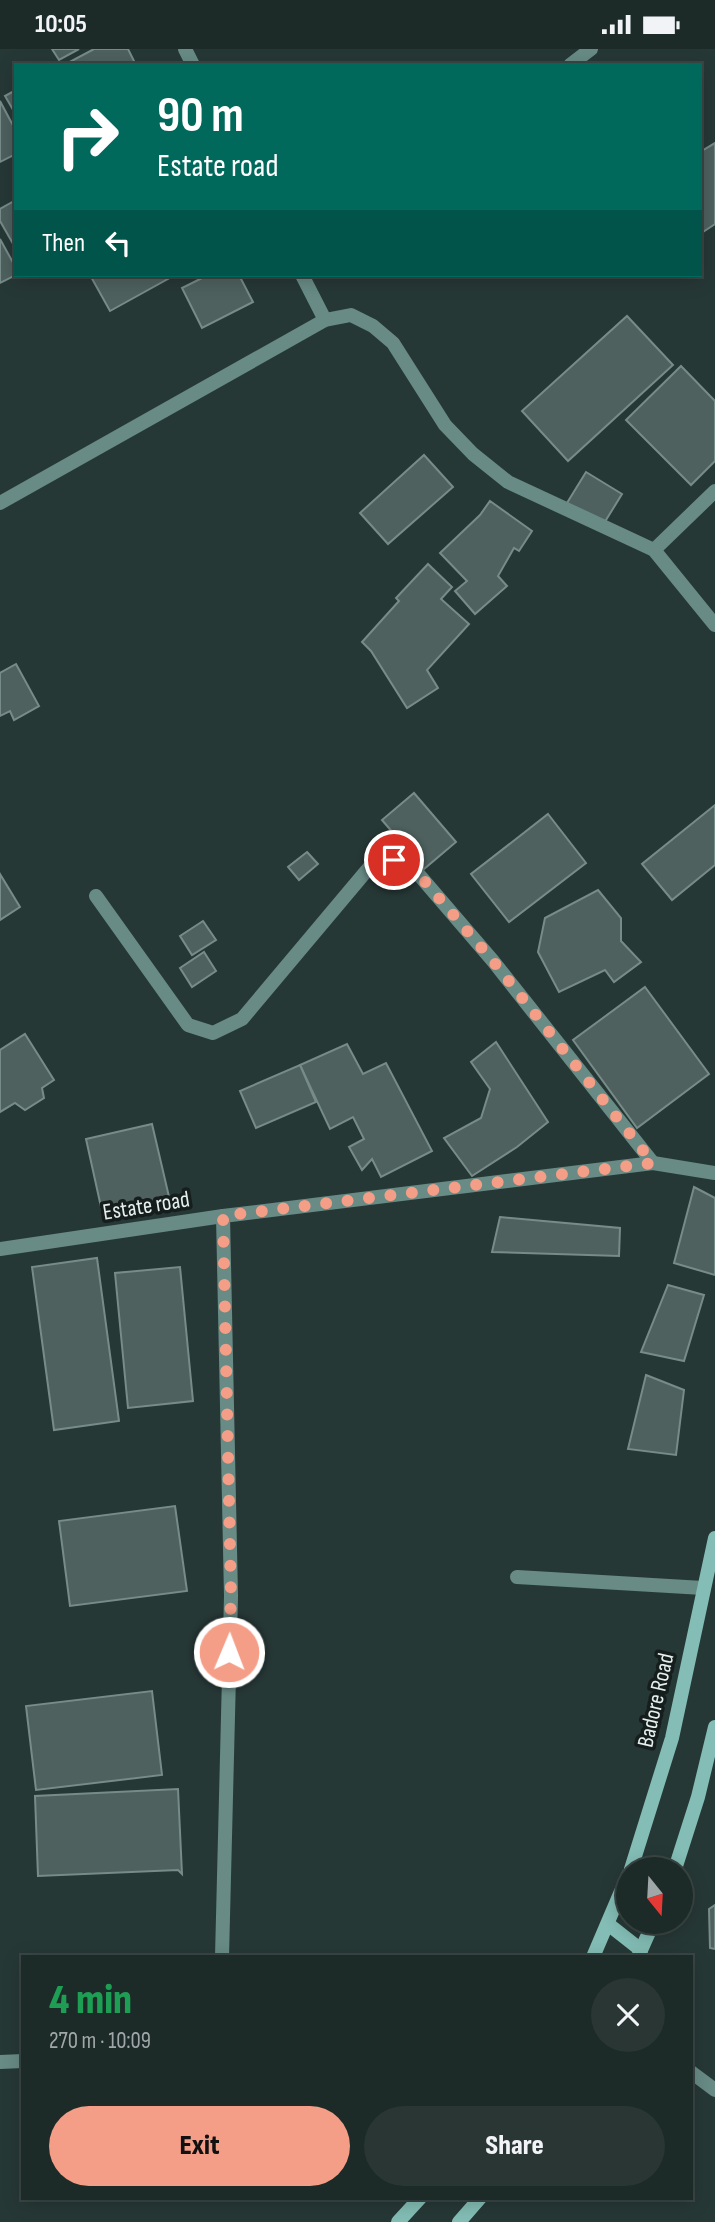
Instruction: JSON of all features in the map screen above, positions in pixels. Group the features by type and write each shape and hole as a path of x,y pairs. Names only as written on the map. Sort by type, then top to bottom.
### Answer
{"main road":[{"name":"Badore Road","path":"635,1857 672,1738 715,1538"},
{"path":"679,1857 698,1797 715,1727"},
{"path":"594,1955 616,1904"},
{"path":"608,1924 640,1953 648,1934"},
{"path":"398,2222 418,2200"},
{"path":"459,2222 478,2200"}],"street":[{"path":"573,63 591,49"},
{"path":"303,277 326,320"},
{"path":"1,500 326,320 351,315 373,326 393,343 445,425 473,454 508,482 654,549 715,625"},
{"path":"654,549 715,491"},
{"path":"96,896 188,1025 213,1033 242,1019 373,863 394,860 414,869 493,961 653,1163"},
{"name":"Estate road","path":"0,1249 223,1216 653,1163 715,1173"},
{"path":"222,1955 231,1596 223,1216"},
{"path":"517,1577 703,1588"},
{"path":"0,2063 21,2061"},
{"path":"693,2073 715,2090"}],"building":[{"path":"52,49 79,49 59,60"},
{"path":"94,49 128,49 135,63 68,63"},
{"path":"14,91 14,112 5,96"},
{"path":"0,101 14,127 14,155 0,162"},
{"path":"715,143 715,224 702,233 702,151"},
{"path":"14,201 14,246 0,221 0,209"},
{"path":"0,239 14,264 14,276 0,283"},
{"path":"91,277 171,277 110,311"},
{"path":"204,277 240,277 253,302 202,328 182,288"},
{"path":"627,316 673,365 568,461 522,411"},
{"path":"681,366 715,401 715,461 691,485 626,420"},
{"path":"424,455 453,487 388,544 360,513"},
{"path":"586,472 622,494 603,525 567,503"},
{"path":"490,501 532,531 519,551 514,548 498,576 507,586 475,614 455,591 467,581 440,553 480,515"},
{"path":"428,564 452,587 441,599 469,624 427,670 438,688 407,708 371,651 362,642 399,601 396,598"},
{"path":"16,664 39,706 14,720 10,711 0,716 0,673"},
{"path":"414,793 456,842 424,869 382,820"},
{"path":"715,805 715,865 672,900 642,864"},
{"path":"548,814 586,863 509,922 471,874"},
{"path":"307,852 318,864 299,880 288,867"},
{"path":"0,874 20,907 0,920"},
{"path":"598,890 621,918 621,941 641,962 614,982 605,970 559,992 538,952 545,918"},
{"path":"203,921 216,940 192,955 180,936"},
{"path":"204,952 216,971 192,987 180,968"},
{"path":"645,987 709,1074 637,1128 573,1040"},
{"path":"25,1034 54,1080 42,1088 44,1098 25,1110 15,1103 0,1112 0,1050"},
{"path":"496,1042 548,1122 517,1147 472,1176 444,1138 481,1118 490,1089 471,1062"},
{"path":"347,1044 363,1074 386,1063 432,1151 381,1177 372,1159 362,1170 349,1147 364,1139 353,1117 330,1129 300,1065"},
{"path":"300,1065 316,1102 256,1128 240,1091"},
{"path":"152,1124 170,1201 103,1216 86,1139"},
{"path":"694,1187 715,1198 715,1275 674,1263"},
{"path":"500,1217 620,1228 619,1256 492,1252"},
{"path":"97,1258 119,1421 54,1430 32,1267"},
{"path":"180,1267 193,1401 128,1408 115,1273"},
{"path":"668,1285 704,1295 684,1361 641,1352"},
{"path":"646,1375 684,1390 676,1455 628,1449"},
{"path":"175,1506 187,1591 70,1606 59,1521"},
{"path":"152,1691 162,1775 36,1790 26,1706"},
{"path":"178,1789 182,1874 178,1870 38,1876 35,1796"},
{"path":"715,1905 715,1949 710,1948 709,1909"}],"route":[{"path":"229,1652 231,1596 223,1216 653,1163 493,961 414,869 394,860"}]}
